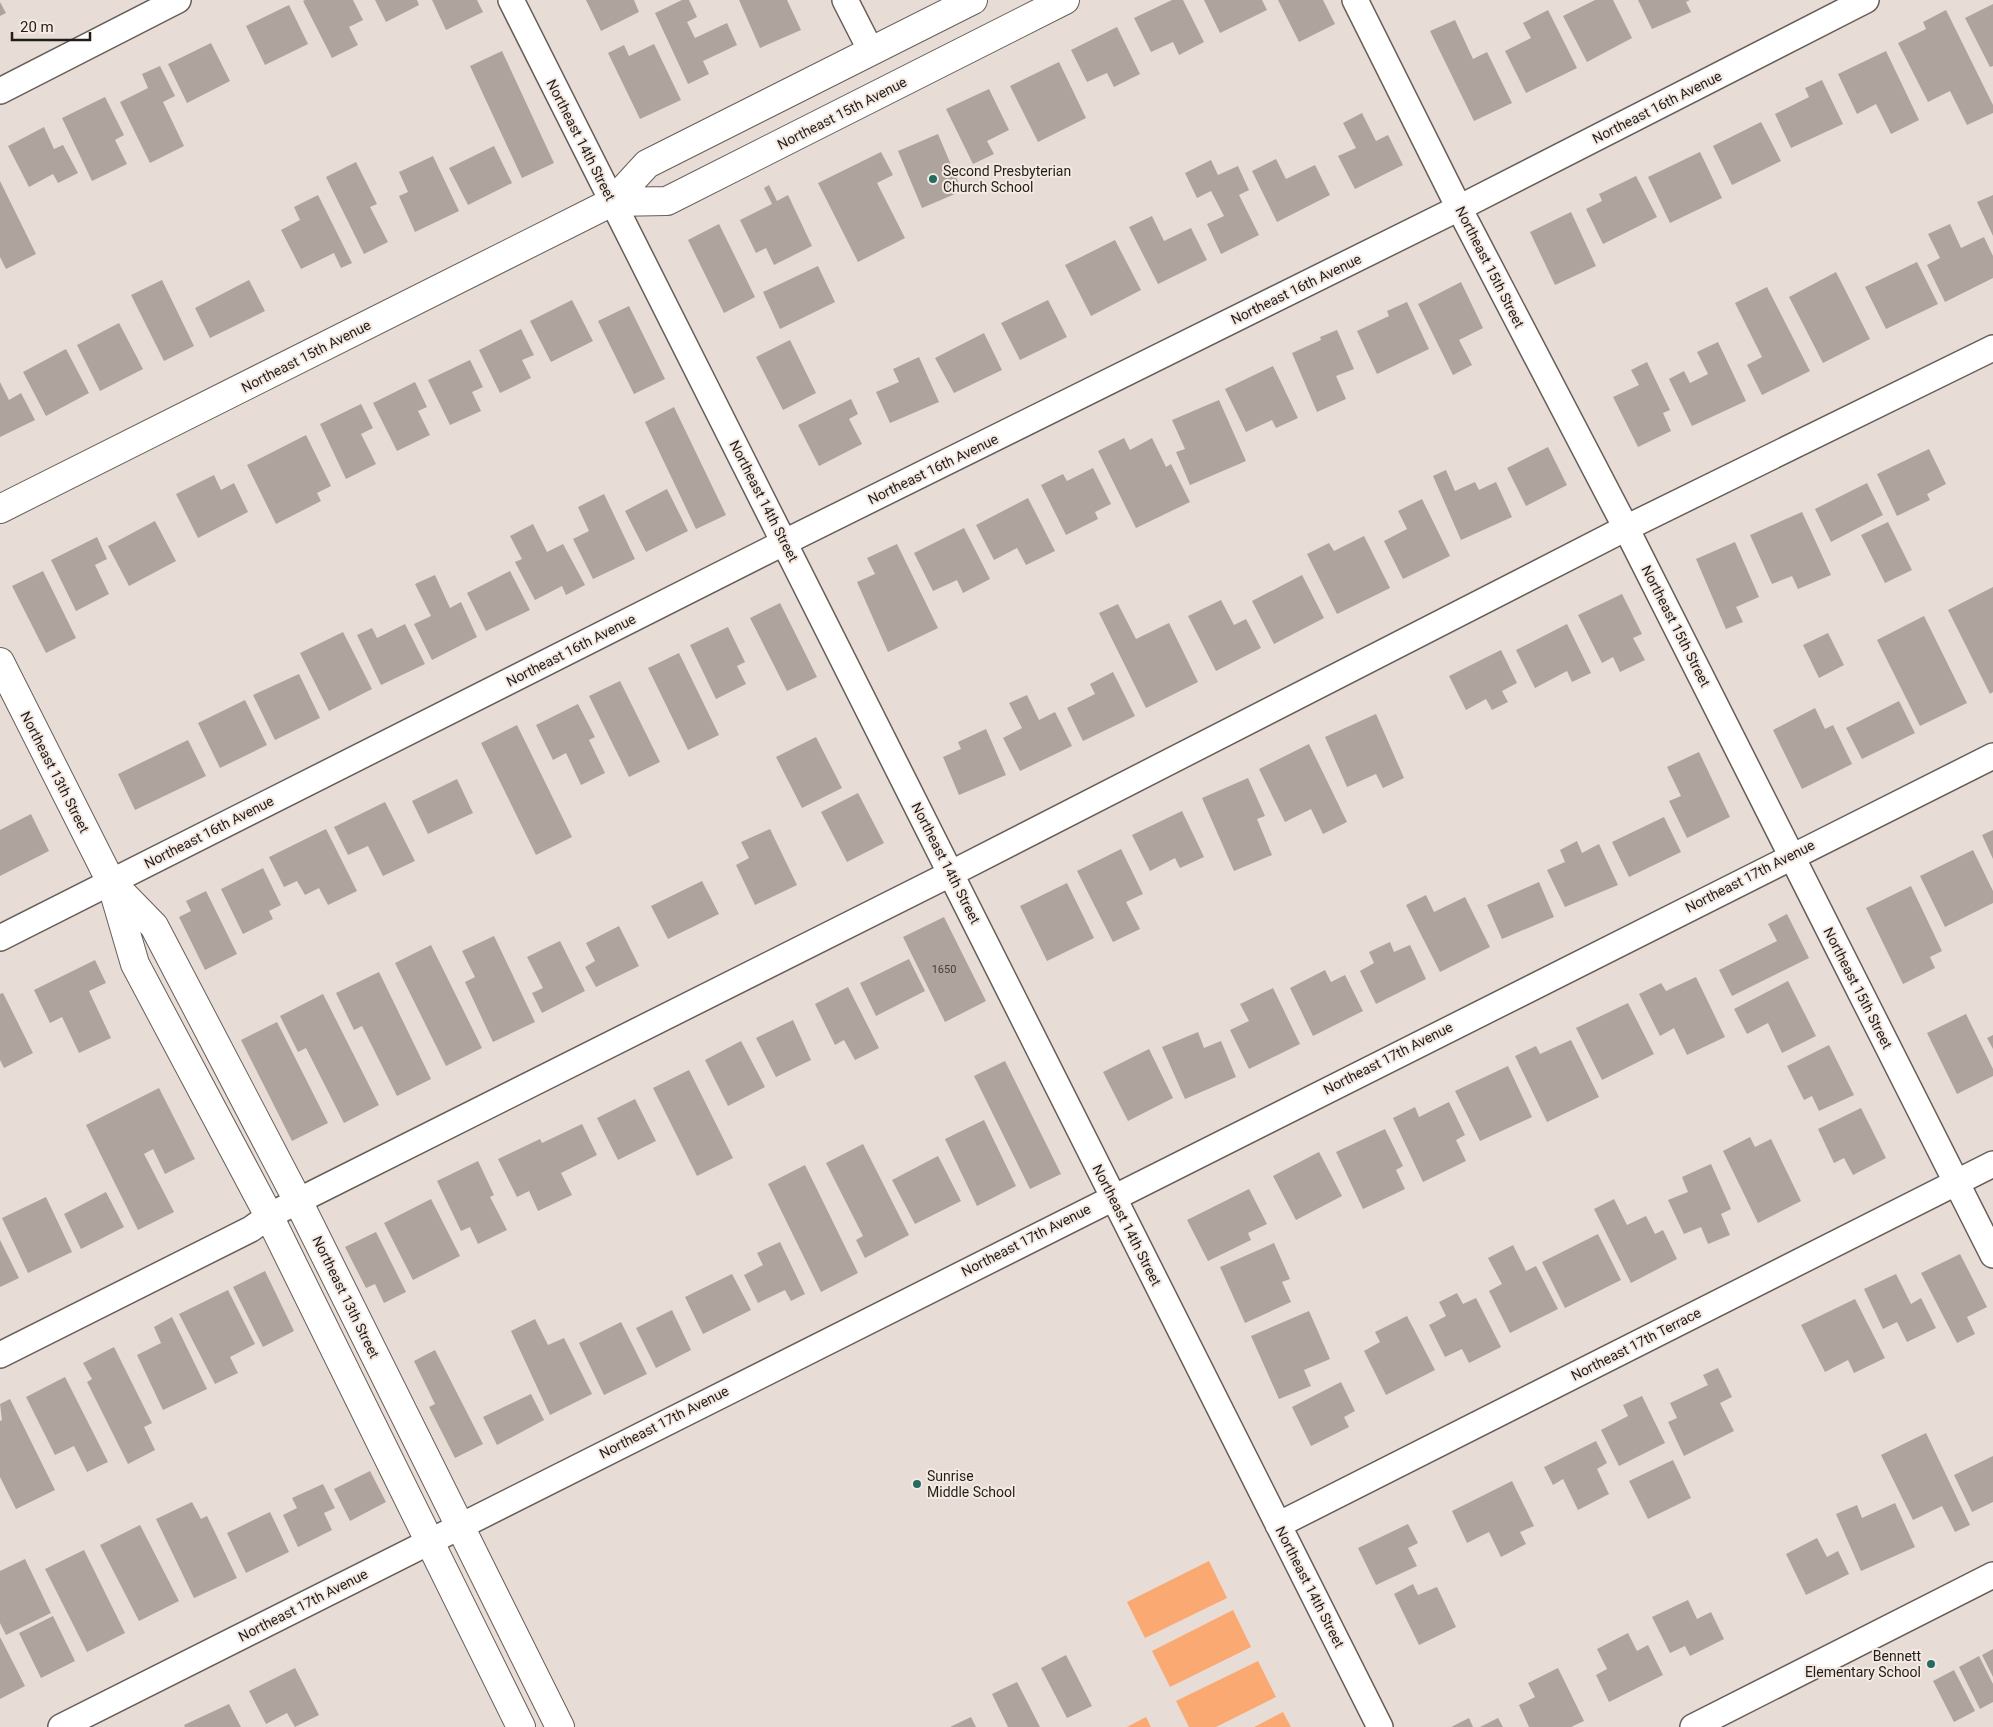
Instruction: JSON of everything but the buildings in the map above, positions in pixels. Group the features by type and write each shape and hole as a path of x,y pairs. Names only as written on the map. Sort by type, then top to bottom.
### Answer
{"street":[{"path":"0,91 178,0"},
{"name":"Northeast 14th Street","path":"511,0 952,873 1112,1196 1380,1727"},
{"path":"845,0 871,51"},
{"name":"Northeast 15th Avenue","path":"0,510 612,202 647,164 973,0"},
{"name":"Northeast 15th Avenue","path":"612,202 666,202 1065,0"},
{"name":"Northeast 15th Street","path":"1355,0 1459,208 1626,528 1993,1255"},
{"name":"Northeast 16th Avenue","path":"0,938 785,542 1459,208 1866,0"},
{"path":"0,1355 251,1229 269,1216 298,1201 952,873 1626,528 1993,348"},
{"name":"Northeast 13th Street","path":"0,662 111,882 135,964 269,1216 521,1727"},
{"name":"Northeast 17th Avenue","path":"61,1727 1112,1196 1791,855 1993,756"},
{"name":"Northeast 13th Street","path":"111,882 154,926 298,1201 560,1727"},
{"name":"Northeast 17th Terrace","path":"1278,1525 1993,1164"},
{"path":"1693,1727 1993,1575"}],"shaded area":[{"path":"1209,1561 1227,1598 1145,1638 1127,1602"},
{"path":"1233,1610 1251,1647 1170,1687 1152,1651"},
{"path":"1258,1661 1276,1697 1216,1727 1189,1727 1176,1701"},
{"path":"1283,1712 1291,1727 1254,1727"},
{"path":"1146,1717 1151,1727 1127,1727"}],"place":[{"name":"Second Presbyterian Church School","path":"933,179"},
{"name":"Sunrise Middle School","path":"917,1484"},
{"name":"Bennett Elementary School","path":"1931,1664"}]}
